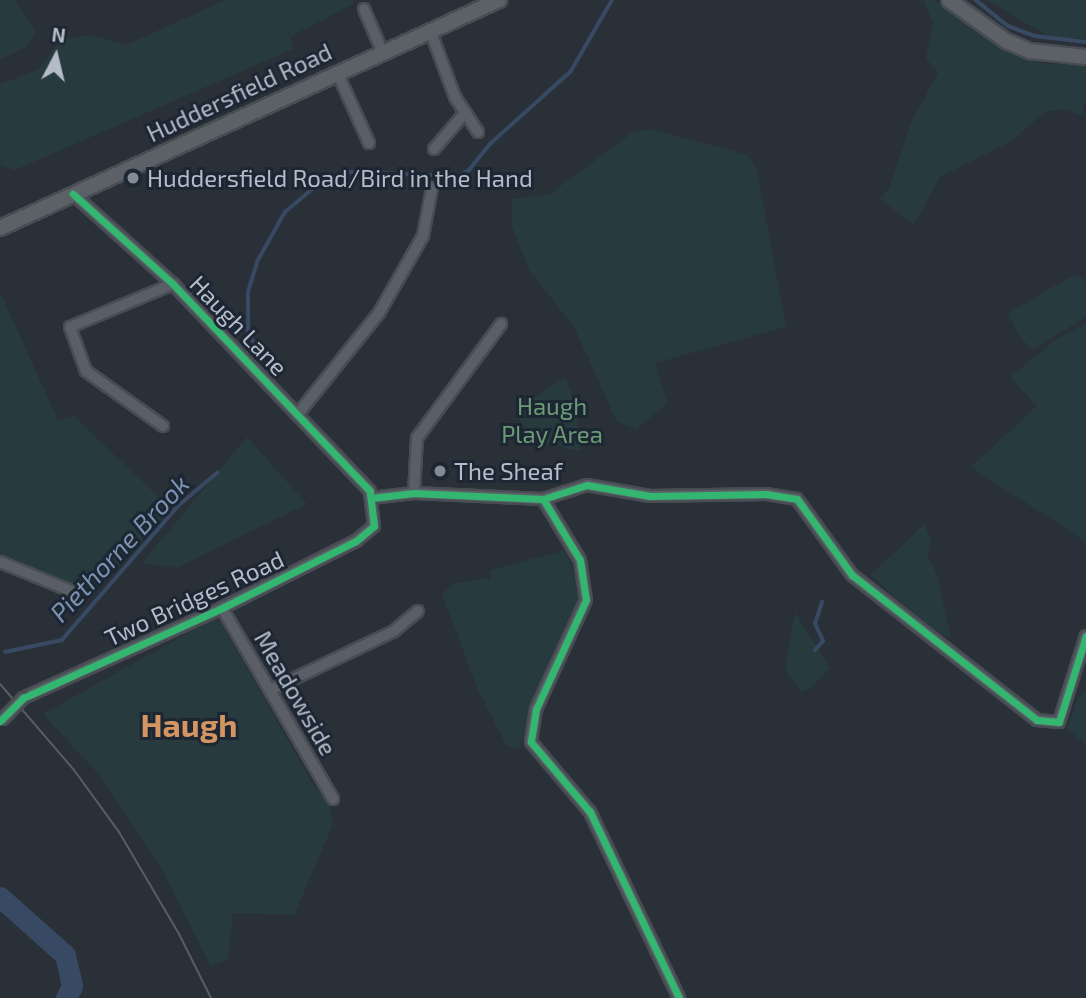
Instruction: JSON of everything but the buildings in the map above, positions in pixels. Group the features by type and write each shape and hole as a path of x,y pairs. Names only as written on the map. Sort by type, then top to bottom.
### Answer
{"main road":[{"name":"Huddersfield Road","path":"0,228 382,51 499,0"},
{"path":"949,0 1006,41 1030,51 1086,57"}],"street":[{"path":"364,9 382,51"},
{"path":"430,30 465,113 478,132"},
{"path":"337,72 369,142"},
{"path":"434,149 465,113"},
{"path":"298,414 379,313 423,236 432,188"},
{"name":"Haugh Lane","path":"74,194 173,284 298,414 370,494"},
{"path":"163,426 86,371 70,327 173,284"},
{"path":"414,493 417,438 501,324"},
{"path":"370,494 414,493 543,499 587,485 650,496 766,494 797,499 852,575 1037,719 1059,722 1086,636"},
{"name":"Two Bridges Road","path":"2,720 23,698 222,608 356,541 374,526 370,494"},
{"path":"543,499 580,560 586,600 536,709 531,742 590,812 679,998"},
{"path":"0,562 71,591"},
{"name":"Meadowside","path":"222,608 333,799"},
{"path":"270,690 394,631 418,611"}],"green space":[{"path":"0,0 15,0 36,33 25,47 0,60"},
{"path":"226,0 353,0 353,4 290,37 293,49 15,170 0,165 0,84 38,70 61,40 91,35 126,45"},
{"path":"923,0 934,0 1017,56 1044,64 1086,63 1086,104 1082,106 1086,116 1062,109 1045,112 1011,141 940,177 914,225 880,199 889,188 911,122 938,73 926,58 933,23"},
{"path":"987,0 1086,0 1086,39 1049,37"},
{"path":"650,129 748,155 757,170 786,327 655,363 668,403 636,429 617,422 574,327 529,270 512,227 512,199 550,194 633,132"},
{"path":"1075,274 1086,281 1086,317 1034,349 1023,341 1007,314"},
{"path":"0,292 58,420 74,416 170,508 94,595 0,555"},
{"path":"1086,323 1086,542 971,467 1037,406 1010,377 1054,341"},
{"name":"Haugh Play Area","path":"565,377 575,400 581,451 530,441 515,412"},
{"path":"247,437 307,504 177,568 142,563"},
{"path":"924,524 931,539 928,558 937,574 951,638 923,623 871,575"},
{"path":"566,550 579,585 577,609 531,705 520,749 506,745 478,690 442,594 453,584 484,578 491,582 491,570"},
{"path":"795,612 830,668 811,688 801,692 785,670"},
{"path":"213,619 221,623 314,786 329,802 333,824 294,915 233,913 228,959 211,967 160,866 99,775 43,714"},
{"path":"1086,691 1086,745 1067,728 1078,698"}],"waterway":[{"name":"Piethorne Brook","path":"270,376 248,331 248,292 257,262 285,212 323,180 348,172 459,176 469,170 490,144 571,71 612,0"},
{"name":"Piethorne Brook","path":"976,0 1008,26 1035,36 1086,42"},
{"name":"Piethorne Brook","path":"5,652 62,640 179,505 217,473"},
{"path":"815,650 823,641 815,624 822,602"},
{"path":"0,897 65,955 72,986 66,998"}],"tram line":[{"path":"0,684 74,770 119,832 178,932 211,998"}],"cycle path":[{"path":"0,721 23,698 222,608 356,541 374,526 370,491 173,284 73,194"},
{"path":"371,498 414,493 543,499 587,485 650,496 766,494 797,499 852,575 1037,720 1059,722 1086,636"},
{"path":"543,499 580,560 586,600 536,709 531,742 590,812 679,998"}],"place":[{"name":"Huddersfield Road/Bird in the Hand","path":"133,178"},
{"name":"The Sheaf","path":"440,471"}],"district":[{"name":"Haugh","path":"189,724"}]}
